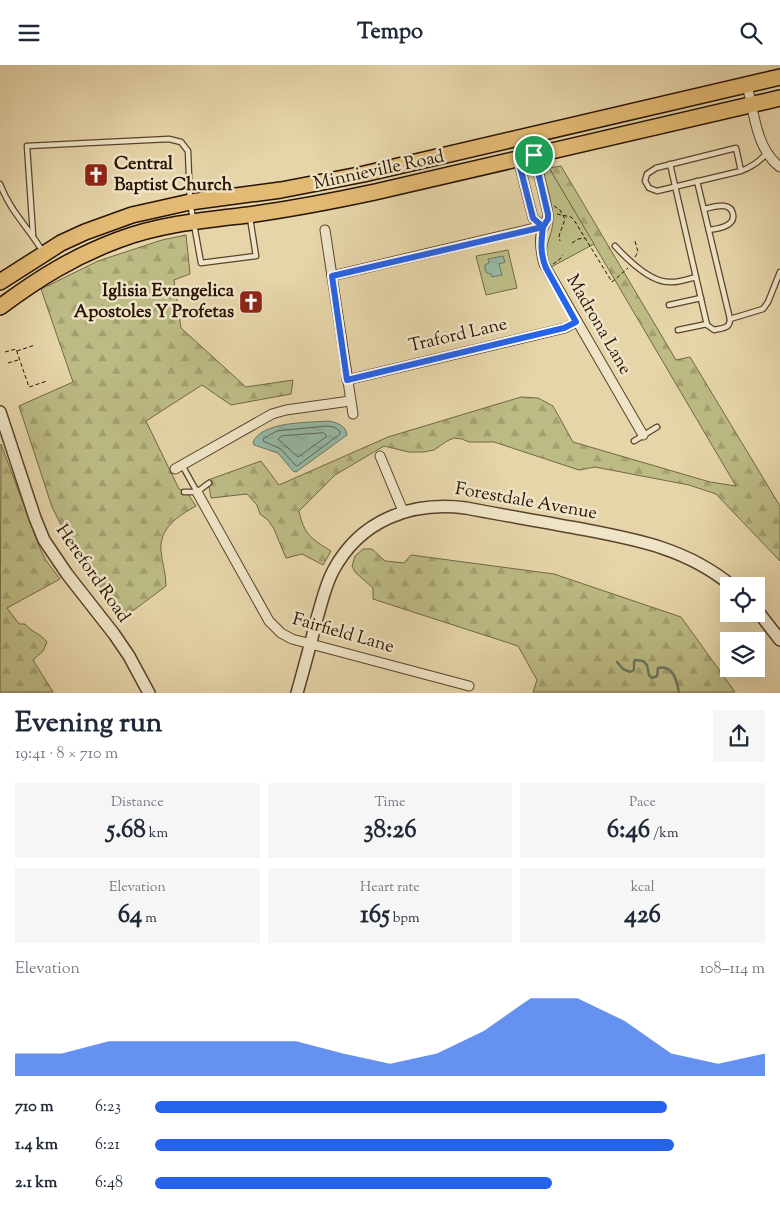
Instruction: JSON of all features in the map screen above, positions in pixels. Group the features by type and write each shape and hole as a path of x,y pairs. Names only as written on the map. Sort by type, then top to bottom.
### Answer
{"main road":[{"name":"Minnieville Road","path":"0,282 44,253 85,232 110,222 148,211 190,203 291,189 364,174 780,77"},
{"name":"Minnieville Road","path":"0,307 83,255 120,239 160,227 250,215 375,192 780,97"}],"street":[{"path":"747,85 766,154 780,167"},
{"path":"522,138 518,159 533,218 543,227"},
{"name":"Madrona Lane","path":"522,138 534,155 548,214 548,219 543,227 541,247 544,264 643,435"},
{"path":"332,276 543,227"},
{"path":"325,230 353,414"},
{"name":"Traford Lane","path":"347,380 564,328 576,322"},
{"path":"178,467 272,414 286,410 350,401"},
{"name":"Hereford Road","path":"0,412 44,540 67,574 114,634 129,656 149,693"},
{"path":"380,456 403,511"},
{"name":"Fairfield Lane","path":"197,492 269,621 280,633 310,644 469,686"},
{"name":"Forestdale Avenue","path":"297,693 326,586 338,562 368,530 381,521 403,511 420,507 450,506 635,539 671,550 720,578"},
{"path":"765,621 780,640"}],"lane":[{"path":"32,235 27,145 164,139 181,142 188,151 190,203 201,263 256,256 250,215"},
{"path":"741,171 736,148 670,164 650,171 645,181 653,191 741,171 755,165 766,154"},
{"path":"670,164 707,324 709,328 714,330 727,327 730,319 697,181"},
{"path":"0,184 11,209 44,253"},
{"path":"704,209 725,206 733,214 733,220 727,226 709,230"},
{"path":"614,246 632,264 663,281 672,283 696,277"},
{"path":"730,319 763,309 768,302 780,272"},
{"path":"669,305 701,298"},
{"path":"678,329 707,324"},
{"path":"634,441 656,427"},
{"path":"178,467 197,492"},
{"path":"184,492 197,492 209,483"}],"path":[{"path":"554,205 560,209 564,216 565,222 560,235 560,241"},
{"path":"555,213 571,217 574,220 612,282 630,265"},
{"path":"565,222 571,217"},
{"path":"572,243 578,239 586,239"},
{"path":"634,259 638,252 636,241"},
{"path":"552,264 563,255"},
{"path":"5,352 16,349 16,351 35,345"},
{"path":"16,351 29,387 47,381"},
{"path":"8,363 18,360"}],"green space":[{"path":"561,166 676,360 690,357 780,506 780,561 716,494 689,485 595,467 579,470 494,442 469,442 454,438 434,450 424,452 409,452 384,446 335,475 299,511 306,531 331,551 323,565 302,554 286,558 274,529 268,520 260,514 257,505 247,494 211,498 208,480 261,461 279,485 388,437 521,397 538,398 553,406 573,442 710,482 736,486 549,168"},
{"path":"549,168 594,244 551,267 547,247 552,230 553,217 543,171"},
{"path":"186,235 190,274 174,280 181,328 246,387 293,380 291,394 231,405 202,385 146,421 179,489 186,491 196,506 176,519 166,529 163,536 161,551 166,586 134,610 122,613 115,601 83,569 52,507 19,406 73,382 41,289 98,261 162,240"},
{"path":"508,250 517,288 486,295 476,256"},
{"path":"1,444 39,546 45,559 60,579 7,608 19,624 25,624 47,642 43,651 33,660 53,692 0,692"},
{"path":"363,549 372,549 385,561 404,563 411,555 554,574 681,617 720,671 720,677 724,677 735,692 533,692 537,680 518,646 373,599 373,588 355,572 352,566 355,556"}],"water":[{"path":"503,256 505,262 499,264 502,275 492,277 485,270 485,265 489,263 488,259"},
{"path":"328,421 338,423 345,429 347,435 296,472 278,453 254,445 253,442 258,435 266,430 286,424"}],"waterway":[{"path":"617,662 623,669 630,672 634,670 635,660 643,661 647,665 649,675 652,678 657,676 658,668 663,667 671,671 679,693"}],"place":[{"name":"Central Baptist Church","path":"96,175"},
{"name":"Iglisia Evangelica Apostoles Y Profetas","path":"251,302"}],"route":[{"path":"534,155 518,159 533,218 543,227 542,258 576,322 564,328 347,380 332,276 355,269 543,227 548,219 548,214 534,155"}]}
